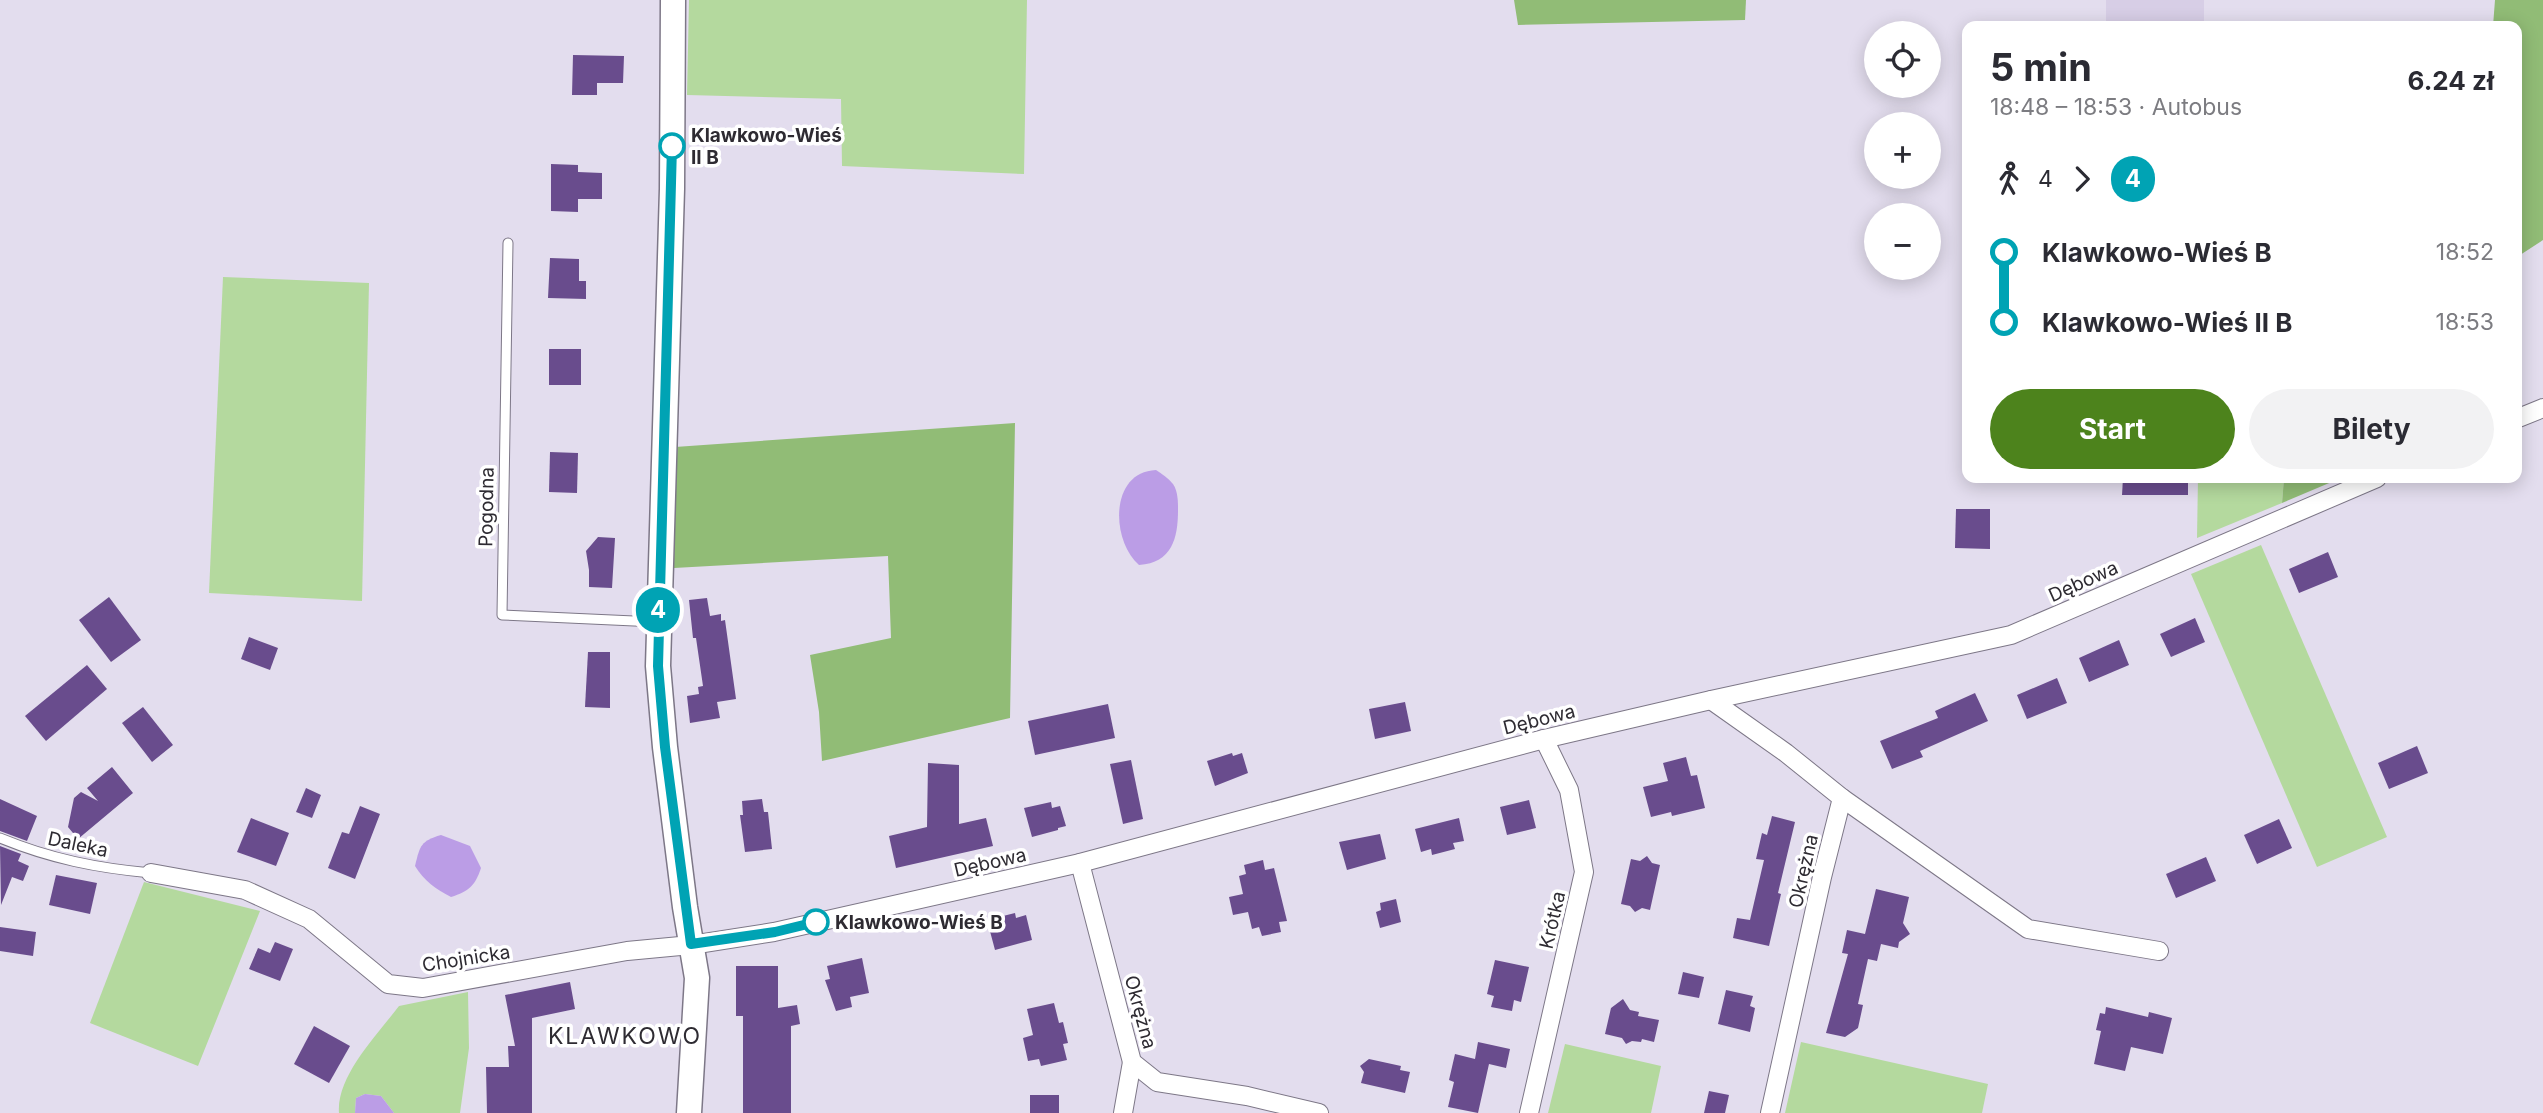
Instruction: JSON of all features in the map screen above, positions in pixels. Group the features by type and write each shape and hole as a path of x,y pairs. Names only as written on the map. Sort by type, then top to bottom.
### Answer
{"street":[{"path":"673,0 672,189 658,666 665,747 697,978 689,1113"},
{"path":"2522,417 2543,408"},
{"name":"Dębowa","path":"691,944 775,932 1080,863 1544,739 1712,699 2011,635 2365,483"},
{"path":"1712,699 1842,798 2028,929 2159,951"},
{"name":"Krótka","path":"1530,1113 1584,872 1569,790 1544,739"},
{"name":"Okrężna","path":"1770,1113 1842,798"},
{"name":"Okrężna","path":"1080,863 1132,1062 1157,1082 1247,1097 1319,1113"},
{"name":"Chojnicka","path":"151,873 245,890 309,919 388,984 423,988 627,951 691,944"},
{"path":"1123,1113 1132,1062"}],"lane":[{"name":"Pogodna","path":"508,243 502,615 658,622"},
{"name":"Daleka","path":"0,838 38,854 98,868 151,873"}],"shaded area":[{"path":"2106,0 2204,0 2204,21 2106,21"},
{"path":"1156,470 1173,484 1176,490 1177,530 1166,554 1150,563 1139,565 1123,540 1119,509 1130,482 1141,474"},
{"path":"441,835 470,846 481,868 470,887 451,897 431,884 415,866 422,845"},
{"path":"365,1094 381,1096 394,1113 355,1113 356,1098"}],"green space":[{"path":"689,0 1027,0 1024,174 842,166 841,99 687,95"},
{"path":"1514,0 1746,0 1745,20 1518,25"},
{"path":"2495,0 2543,0 2543,240 2522,254 2522,21 2493,21"},
{"path":"223,277 369,283 362,601 209,593"},
{"path":"1015,423 1010,718 822,761 819,712 810,655 891,638 888,556 674,568 675,447"},
{"path":"2198,483 2284,483 2282,503 2197,538"},
{"path":"2284,483 2329,483 2282,503"},
{"path":"2261,545 2387,837 2317,867 2191,574"},
{"path":"144,882 260,911 198,1066 90,1023"},
{"path":"468,992 469,1048 460,1113 394,1113 381,1096 365,1094 356,1098 355,1113 339,1113 340,1099 351,1070 399,1006"},
{"path":"1801,1042 1988,1084 1982,1113 1785,1113"},
{"path":"1565,1044 1661,1066 1651,1113 1548,1113"}],"building":[{"path":"573,55 624,56 623,83 597,83 597,95 572,95"},
{"path":"551,164 578,165 578,172 602,173 602,199 578,199 578,212 551,211"},
{"path":"550,258 579,259 579,281 586,281 586,299 548,298"},
{"path":"549,349 581,349 581,385 549,385"},
{"path":"550,452 578,453 577,493 549,492"},
{"path":"2123,483 2188,483 2188,495 2122,495"},
{"path":"1956,509 1990,509 1990,549 1955,548"},
{"path":"598,537 615,538 612,588 589,587 586,551"},
{"path":"2328,552 2338,577 2299,593 2289,569"},
{"path":"109,597 141,640 111,662 79,620"},
{"path":"707,598 710,616 721,614 721,621 725,620 736,699 717,702 720,718 690,723 687,696 699,694 698,687 703,686 696,638 693,638 689,600"},
{"path":"2195,618 2205,642 2171,657 2160,634"},
{"path":"249,637 278,648 270,670 241,659"},
{"path":"2119,640 2129,665 2089,682 2079,658"},
{"path":"588,652 610,652 610,708 585,707"},
{"path":"87,665 107,689 46,741 25,716"},
{"path":"2057,678 2067,703 2027,719 2017,695"},
{"path":"1975,693 1988,721 1920,751 1923,757 1892,769 1880,741 1938,718 1935,711"},
{"path":"1405,702 1411,731 1375,739 1369,709"},
{"path":"1108,704 1115,738 1035,755 1028,721"},
{"path":"143,707 173,745 152,762 122,723"},
{"path":"2417,746 2428,773 2389,789 2378,763"},
{"path":"1232,753 1233,756 1242,753 1248,773 1215,786 1207,761"},
{"path":"1686,757 1691,776 1697,775 1705,808 1672,816 1671,812 1651,817 1643,787 1668,781 1663,763"},
{"path":"1131,760 1143,819 1123,824 1110,764"},
{"path":"928,763 959,765 959,824 986,818 993,846 896,868 889,836 927,827"},
{"path":"112,767 133,793 78,839 68,827 74,798 81,792 98,801 87,788"},
{"path":"306,788 321,795 312,818 296,812"},
{"path":"0,799 37,816 27,841 0,831"},
{"path":"762,799 764,812 768,812 772,849 745,852 740,815 743,815 742,801"},
{"path":"1529,800 1536,828 1507,835 1500,807"},
{"path":"1051,802 1052,808 1060,806 1066,826 1032,837 1024,808"},
{"path":"360,806 380,814 355,879 328,868 342,832 349,834"},
{"path":"1772,816 1795,822 1769,946 1733,938 1737,918 1750,920 1764,860 1756,859 1762,833 1767,835"},
{"path":"251,818 289,833 276,866 237,852"},
{"path":"1459,818 1464,841 1453,843 1455,849 1432,855 1431,849 1421,852 1415,829"},
{"path":"2279,819 2292,848 2257,864 2244,835"},
{"path":"1380,834 1386,859 1347,870 1339,842"},
{"path":"0,846 21,854 18,861 29,866 23,881 12,877 1,905"},
{"path":"1647,856 1652,863 1660,865 1650,910 1642,908 1635,912 1630,906 1621,904 1631,859 1640,861"},
{"path":"2206,857 2216,881 2176,898 2166,874"},
{"path":"1263,860 1265,870 1274,868 1287,921 1279,922 1281,932 1262,936 1259,927 1252,929 1248,912 1233,915 1229,897 1243,894 1239,876 1246,874 1244,865"},
{"path":"56,875 97,883 90,914 49,905"},
{"path":"1876,889 1909,897 1903,923 1910,934 1899,942 1898,948 1881,944 1877,961 1868,959 1858,1004 1863,1005 1858,1028 1845,1037 1826,1033 1848,954 1842,953 1847,930 1865,934"},
{"path":"1396,899 1401,922 1380,928 1376,912 1381,910 1380,903"},
{"path":"1015,913 1016,918 1026,915 1032,940 995,950 987,920"},
{"path":"0,927 36,932 33,956 0,951"},
{"path":"275,942 293,949 280,981 249,969 258,948 270,953"},
{"path":"862,958 869,993 850,997 852,1007 836,1011 825,980 830,979 827,966"},
{"path":"1495,960 1529,967 1521,1002 1514,1000 1512,1011 1491,1007 1494,996 1487,994"},
{"path":"736,966 778,966 778,1008 797,1005 800,1024 791,1026 791,1113 743,1113 743,1016 736,1016"},
{"path":"1683,972 1704,977 1699,998 1678,994"},
{"path":"570,982 575,1009 532,1018 532,1113 487,1113 486,1067 509,1067 508,1046 515,1046 505,995"},
{"path":"1726,990 1753,996 1750,1006 1755,1008 1750,1032 1718,1024"},
{"path":"1623,999 1630,1010 1639,1012 1638,1016 1659,1020 1654,1042 1642,1039 1641,1042 1632,1041 1626,1044 1622,1038 1605,1034 1611,1008"},
{"path":"1054,1003 1059,1023 1063,1022 1068,1043 1063,1044 1067,1060 1041,1066 1039,1059 1028,1061 1023,1038 1033,1035 1027,1009"},
{"path":"2106,1007 2148,1017 2149,1012 2172,1018 2163,1054 2131,1047 2125,1071 2094,1064 2101,1031 2096,1030 2100,1013 2105,1014"},
{"path":"314,1026 350,1046 329,1083 294,1064"},
{"path":"1478,1042 1510,1049 1506,1068 1489,1064 1478,1113 1448,1107 1454,1082 1449,1080 1455,1054 1475,1059"},
{"path":"1369,1059 1401,1066 1400,1070 1410,1072 1405,1093 1361,1083 1364,1072 1360,1066"},
{"path":"1709,1091 1729,1095 1725,1113 1704,1113"},
{"path":"1030,1095 1059,1095 1059,1113 1030,1113"}],"bus line":[{"name":"4","path":"672,146 658,666 665,747 691,944 775,932 816,922"}],"place":[{"name":"Klawkowo-Wieś II B","path":"672,146"},
{"name":"Klawkowo-Wieś B","path":"816,922"}],"district":[{"name":"KLAWKOWO","path":"625,1036"}]}
